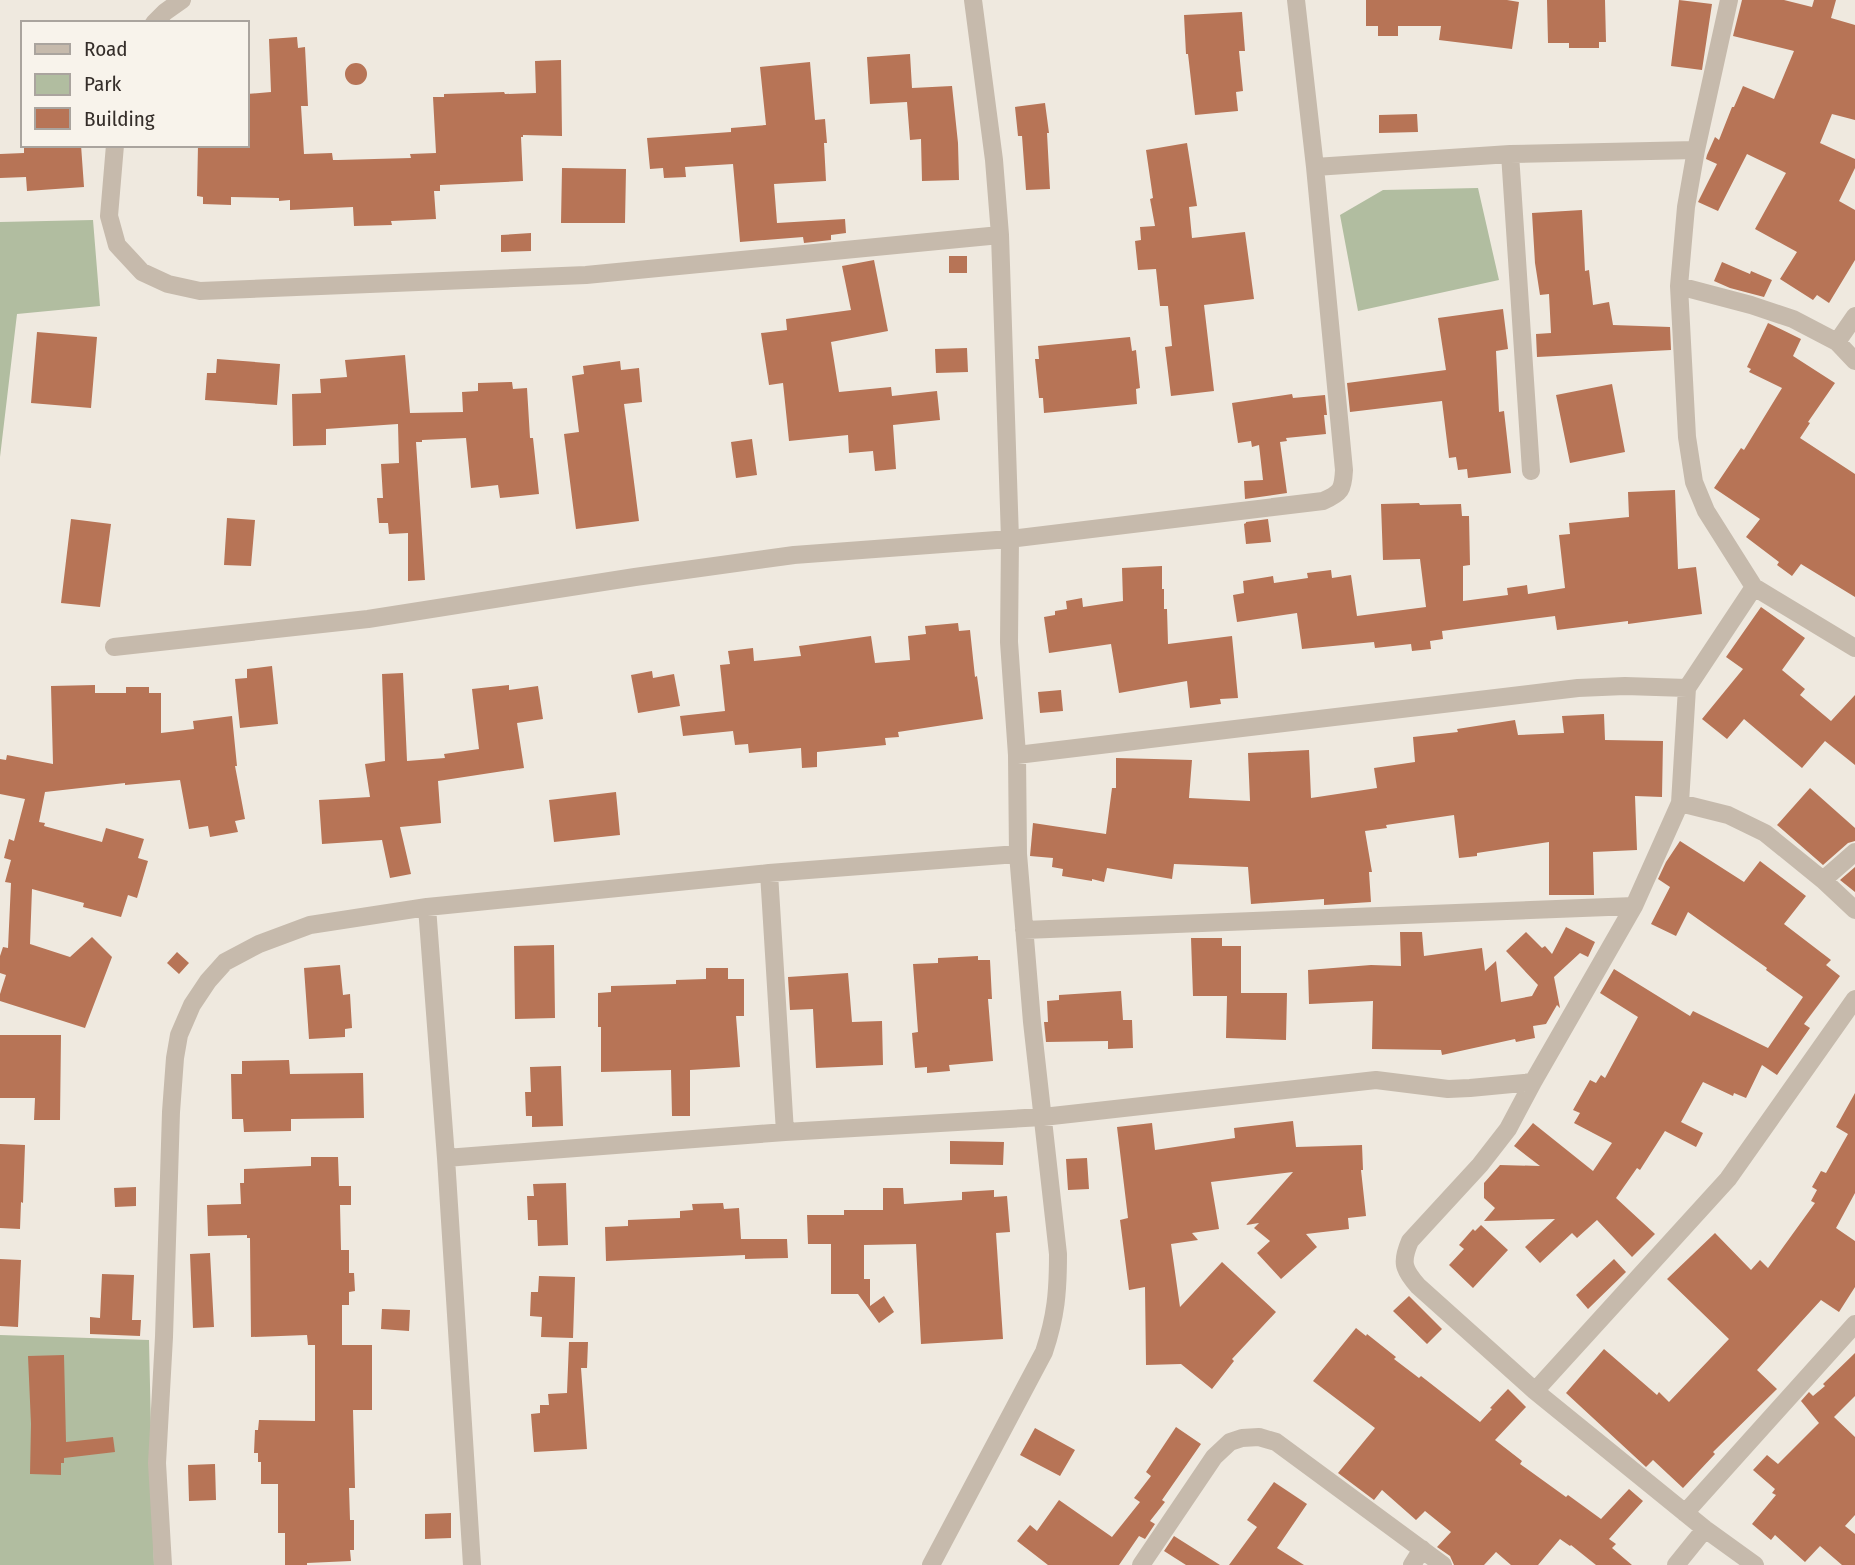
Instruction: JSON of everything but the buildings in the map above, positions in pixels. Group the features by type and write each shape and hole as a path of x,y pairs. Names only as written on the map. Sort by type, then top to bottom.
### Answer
{"street":[{"path":"156,21 182,0"},
{"path":"930,1565 1044,1352 1053,1325 1058,1292 1058,1254 1032,1022 1018,854 1017,755 1009,642 1010,539 1000,235 994,160 973,0"},
{"path":"114,646 368,619 794,555 1010,539 1323,501 1335,495 1344,484 1344,470 1296,0"},
{"path":"1729,0 1686,207 1679,286 1687,437 1694,482 1706,511 1754,587 1855,648"},
{"path":"115,147 109,216 117,245 142,272 168,284 200,290 586,275 1000,235"},
{"path":"1315,167 1510,154 1696,150"},
{"path":"1510,154 1531,471"},
{"path":"1679,286 1793,319 1837,342 1855,360"},
{"path":"1837,342 1855,316"},
{"path":"1754,587 1687,688 1680,803 1633,906 1508,1129 1480,1165 1410,1241 1404,1266 1418,1286 1535,1391 1705,1529 1755,1565"},
{"path":"1017,755 1578,688 1687,688"},
{"path":"1680,803 1728,815 1765,833 1855,910"},
{"path":"1823,880 1855,852"},
{"path":"163,1565 158,1463 174,1058 179,1035 192,1004 225,962 259,944 310,925 427,907 769,873 1018,854"},
{"path":"769,873 785,1132"},
{"path":"1024,930 1633,906"},
{"path":"427,907 472,1565"},
{"path":"1535,1391 1728,1179 1855,999"},
{"path":"446,1158 785,1132 1044,1117 1376,1080 1448,1088 1533,1082"},
{"path":"1685,1513 1855,1324"},
{"path":"1141,1565 1214,1457 1230,1442 1259,1437 1276,1442 1443,1565"},
{"path":"1676,1565 1705,1529"},
{"path":"1412,1565 1422,1549"}],"green space":[{"path":"1478,188 1499,280 1358,311 1340,215 1383,190"},
{"path":"93,220 100,306 17,314 0,457 0,222"},
{"path":"0,1335 149,1340 154,1565 0,1565"}]}
